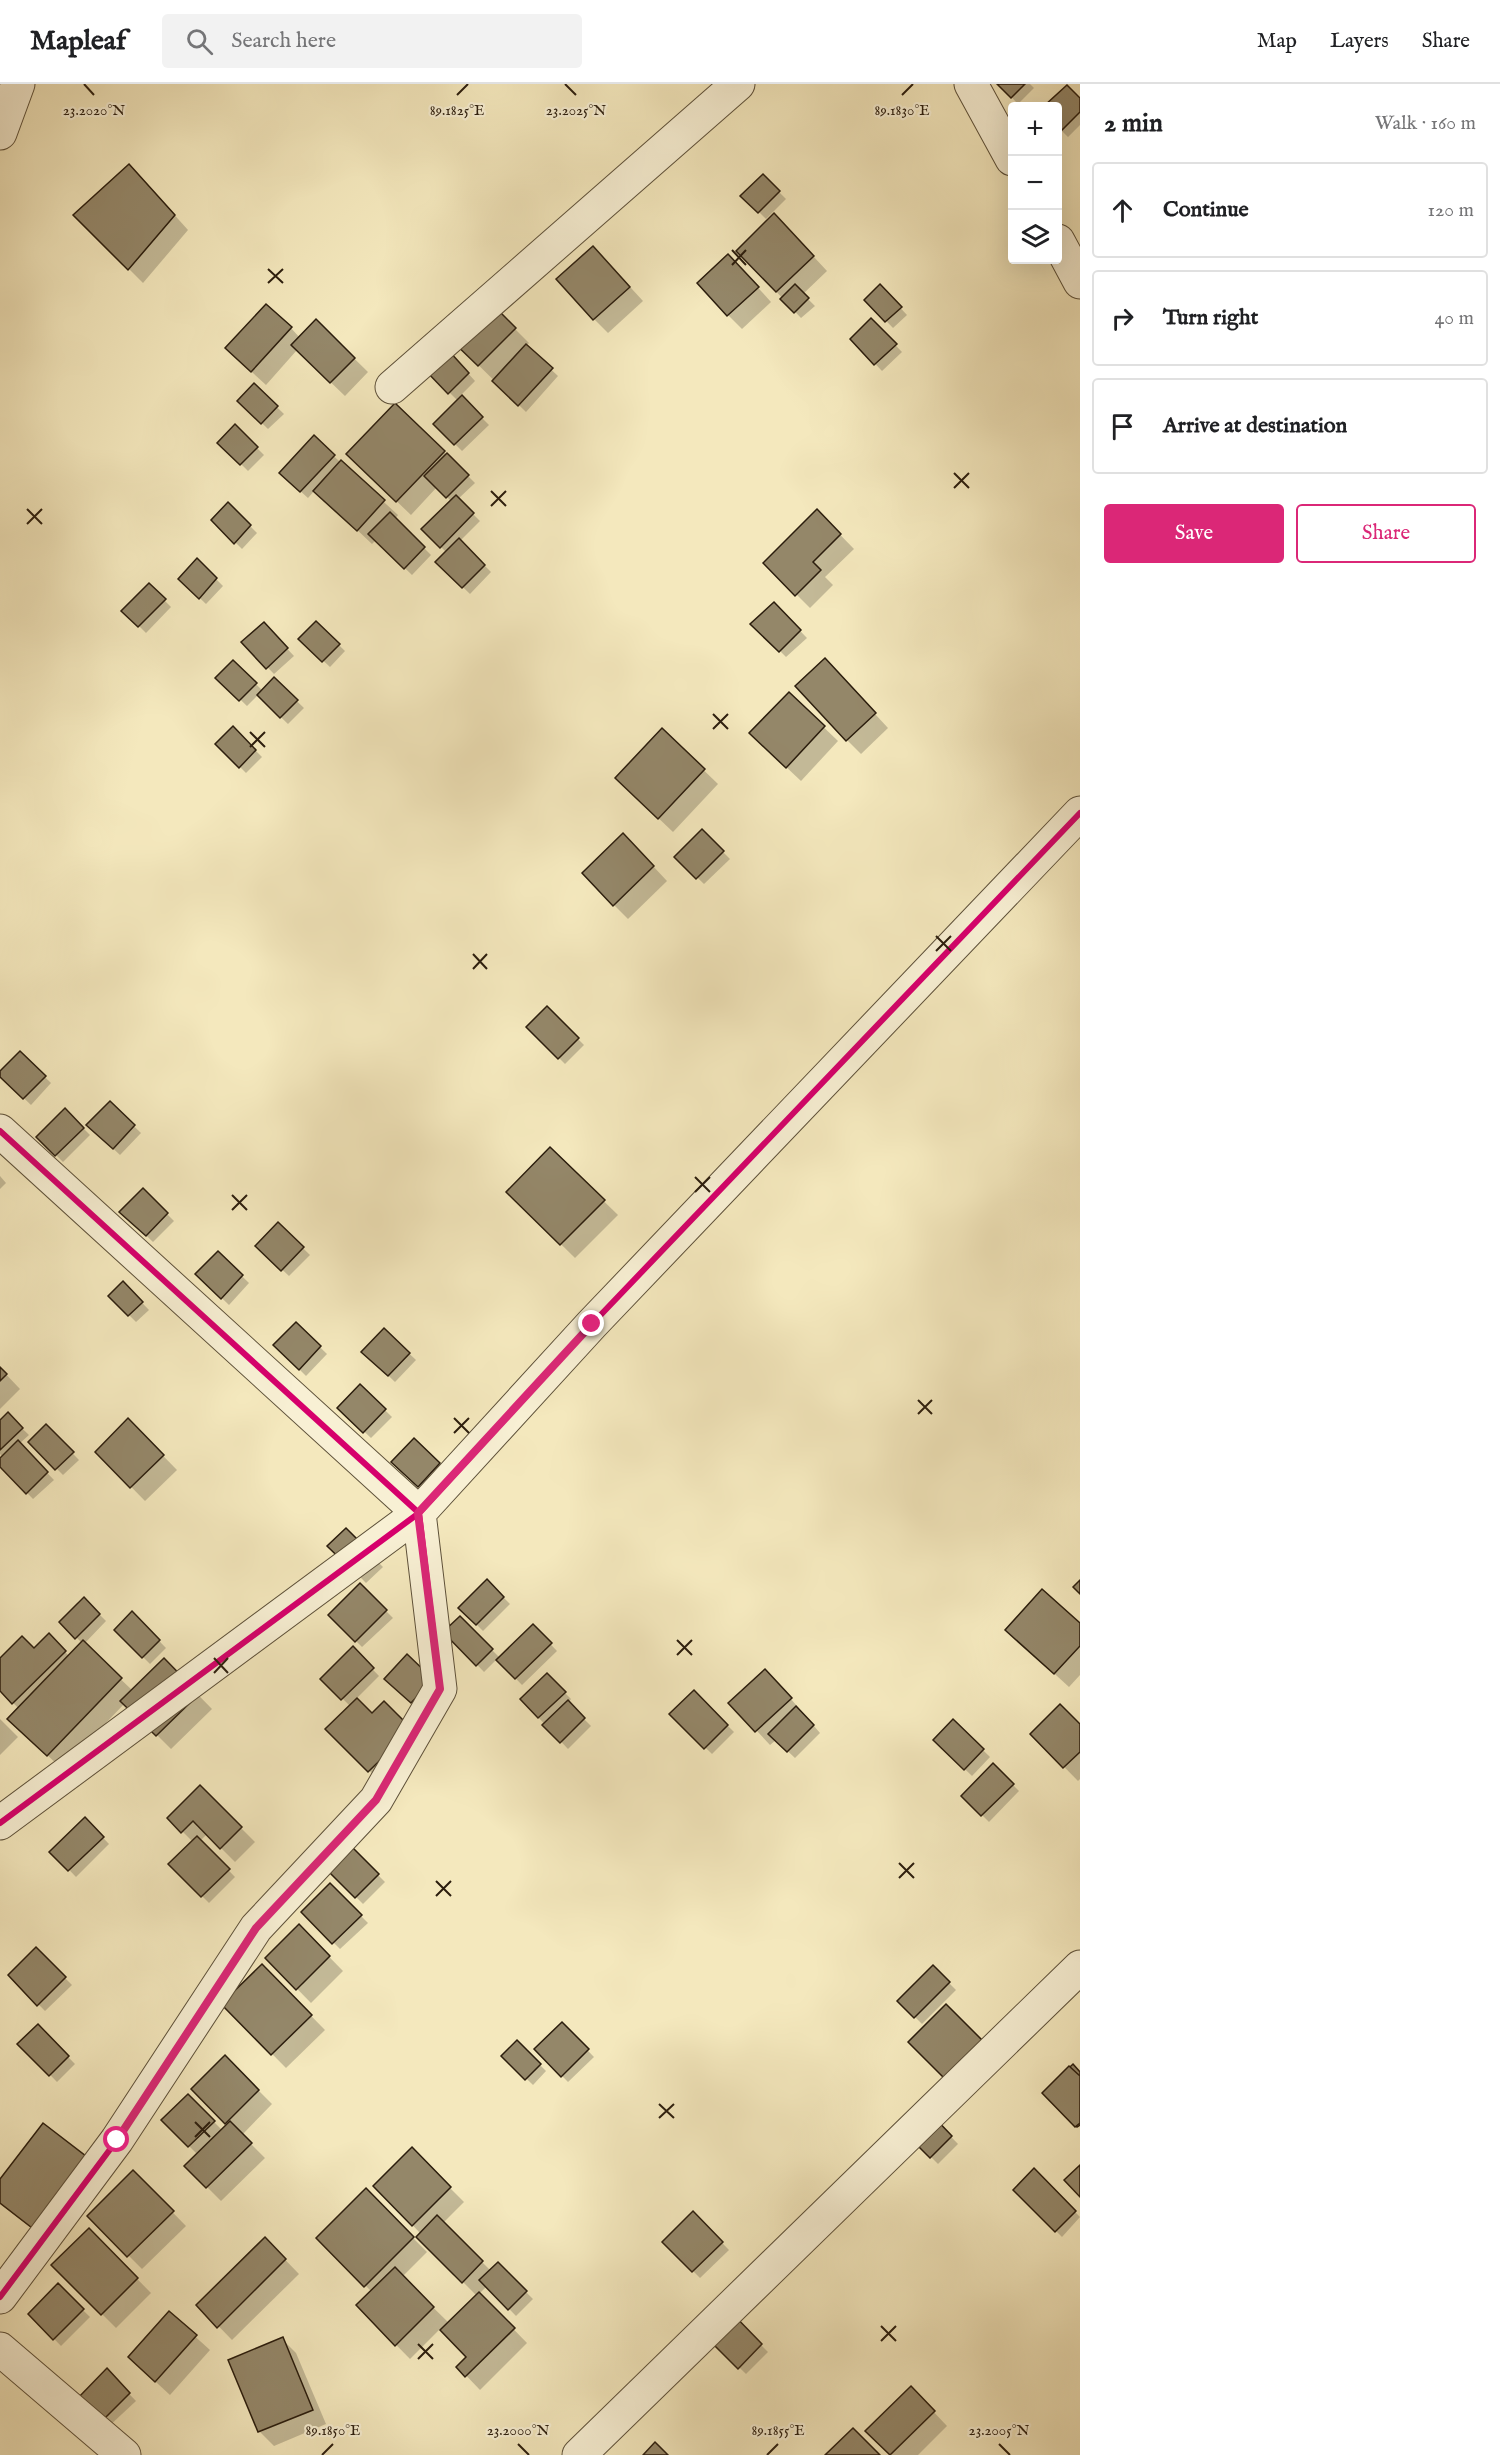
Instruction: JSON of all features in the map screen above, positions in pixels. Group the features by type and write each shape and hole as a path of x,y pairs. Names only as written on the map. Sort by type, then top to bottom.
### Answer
{"street":[{"path":"0,133 18,84"},
{"path":"392,387 738,84"},
{"path":"971,84 1010,156"},
{"path":"1062,248 1080,282"},
{"path":"0,1823 418,1513 592,1324 1080,813"},
{"path":"0,1131 418,1513 440,1689 376,1800 256,1928 117,2140 0,2297"},
{"path":"579,2455 1080,1967"},
{"path":"0,2349 124,2455"}],"building":[{"path":"997,84 1025,84 1011,98"},
{"path":"1067,85 1080,98 1080,112 1062,130 1062,102 1048,102"},
{"path":"129,164 175,215 128,270 73,215"},
{"path":"763,174 780,191 758,213 740,196"},
{"path":"774,213 814,256 776,292 736,251"},
{"path":"593,246 630,287 593,320 556,279"},
{"path":"728,254 759,287 727,316 697,283"},
{"path":"795,284 809,298 794,313 780,299"},
{"path":"880,284 902,307 885,322 864,300"},
{"path":"485,297 516,328 478,366 447,336"},
{"path":"266,304 292,327 251,372 225,348"},
{"path":"871,318 897,344 874,365 850,339"},
{"path":"316,319 355,358 330,383 291,345"},
{"path":"526,344 553,368 518,406 492,381"},
{"path":"449,351 469,373 448,394 427,372"},
{"path":"254,383 278,406 261,424 237,401"},
{"path":"462,395 483,417 454,445 433,424"},
{"path":"395,403 445,451 396,502 346,454"},
{"path":"235,424 258,447 240,465 217,443"},
{"path":"314,435 335,455 300,492 279,473"},
{"path":"447,453 469,475 446,498 424,476"},
{"path":"341,460 385,500 357,531 313,491"},
{"path":"456,495 474,513 440,548 421,529"},
{"path":"228,502 251,525 234,544 211,520"},
{"path":"817,509 841,534 813,562 821,570 795,596 763,563"},
{"path":"390,512 425,547 404,569 368,534"},
{"path":"459,538 485,565 462,588 435,562"},
{"path":"197,558 217,578 199,599 178,579"},
{"path":"149,583 166,599 138,627 121,611"},
{"path":"774,602 801,630 779,652 750,624"},
{"path":"316,621 340,644 322,662 298,639"},
{"path":"264,622 288,648 266,669 241,642"},
{"path":"825,658 876,713 846,741 795,686"},
{"path":"233,660 257,683 239,701 215,678"},
{"path":"274,677 298,700 280,718 257,695"},
{"path":"789,692 825,726 786,768 749,733"},
{"path":"233,726 256,750 239,768 215,744"},
{"path":"662,728 705,769 658,819 615,778"},
{"path":"702,829 724,851 696,879 674,857"},
{"path":"623,833 654,866 613,906 582,873"},
{"path":"547,1006 579,1038 558,1059 526,1027"},
{"path":"20,1051 46,1076 23,1099 0,1077 0,1071"},
{"path":"110,1101 135,1125 113,1149 86,1125"},
{"path":"65,1108 84,1128 55,1156 36,1137"},
{"path":"550,1147 605,1200 560,1245 506,1192"},
{"path":"143,1188 168,1213 146,1236 119,1212"},
{"path":"278,1222 304,1247 281,1271 255,1246"},
{"path":"218,1251 243,1275 221,1299 195,1274"},
{"path":"123,1281 143,1302 128,1316 108,1296"},
{"path":"296,1322 321,1346 299,1370 273,1345"},
{"path":"384,1328 410,1353 388,1376 361,1352"},
{"path":"0,1367 7,1374 0,1381"},
{"path":"360,1384 386,1409 363,1433 337,1408"},
{"path":"8,1412 23,1428 0,1450 0,1420"},
{"path":"128,1418 164,1455 130,1488 95,1452"},
{"path":"46,1424 74,1452 55,1470 28,1442"},
{"path":"414,1438 440,1463 418,1487 391,1462"},
{"path":"18,1440 48,1472 26,1494 0,1467 0,1458"},
{"path":"346,1528 377,1559 359,1577 327,1546"},
{"path":"487,1579 504,1597 476,1625 458,1608"},
{"path":"1080,1580 1080,1594 1073,1587"},
{"path":"360,1583 387,1610 355,1642 328,1615"},
{"path":"1042,1589 1080,1623 1080,1646 1054,1674 1005,1630"},
{"path":"84,1597 100,1614 75,1639 59,1622"},
{"path":"132,1611 160,1640 142,1658 114,1630"},
{"path":"460,1616 493,1649 476,1666 443,1632"},
{"path":"533,1624 552,1643 515,1679 496,1660"},
{"path":"49,1633 66,1651 12,1704 0,1691 0,1658 22,1636 34,1648"},
{"path":"83,1640 122,1678 47,1756 7,1719"},
{"path":"353,1646 374,1668 341,1700 320,1679"},
{"path":"407,1654 433,1679 411,1703 384,1679"},
{"path":"164,1658 199,1694 156,1736 120,1701"},
{"path":"765,1669 792,1698 755,1732 728,1703"},
{"path":"547,1673 566,1692 538,1718 520,1699"},
{"path":"694,1690 728,1725 704,1749 669,1714"},
{"path":"357,1698 372,1713 384,1701 412,1729 368,1772 325,1729"},
{"path":"568,1700 585,1718 560,1743 542,1725"},
{"path":"1060,1704 1080,1724 1080,1752 1063,1768 1030,1734"},
{"path":"796,1706 814,1725 787,1752 768,1734"},
{"path":"953,1719 984,1749 964,1770 933,1740"},
{"path":"993,1763 1014,1784 981,1816 961,1796"},
{"path":"200,1785 242,1827 220,1849 193,1821 181,1833 167,1818"},
{"path":"85,1817 104,1837 68,1871 49,1852"},
{"path":"197,1836 230,1869 201,1897 168,1864"},
{"path":"352,1847 379,1874 355,1898 328,1871"},
{"path":"330,1883 362,1915 332,1944 301,1912"},
{"path":"299,1924 330,1956 296,1990 265,1958"},
{"path":"36,1947 66,1977 37,2006 8,1975"},
{"path":"262,1964 312,2015 271,2055 221,2004"},
{"path":"933,1965 950,1982 914,2018 897,2001"},
{"path":"946,2004 983,2041 945,2079 908,2042"},
{"path":"562,2022 589,2049 561,2077 534,2049"},
{"path":"38,2024 69,2056 49,2076 17,2044"},
{"path":"517,2040 541,2064 525,2080 501,2056"},
{"path":"225,2055 259,2090 225,2124 191,2089"},
{"path":"1073,2064 1080,2072 1080,2125 1077,2127 1044,2092"},
{"path":"1069,2066 1080,2076 1080,2123 1075,2127 1042,2093"},
{"path":"188,2094 215,2121 188,2147 161,2120"},
{"path":"929,2112 952,2136 930,2158 907,2135"},
{"path":"230,2121 252,2143 206,2188 184,2166"},
{"path":"43,2123 91,2160 36,2231 0,2203 0,2179"},
{"path":"412,2147 451,2187 412,2226 373,2186"},
{"path":"1080,2165 1080,2197 1064,2180"},
{"path":"1034,2168 1076,2211 1055,2232 1013,2190"},
{"path":"133,2170 174,2211 127,2257 87,2216"},
{"path":"366,2188 414,2237 364,2287 316,2238"},
{"path":"693,2211 723,2242 692,2272 662,2242"},
{"path":"437,2215 483,2261 462,2283 416,2237"},
{"path":"89,2228 138,2278 101,2315 51,2265"},
{"path":"265,2237 286,2259 217,2328 196,2305"},
{"path":"498,2262 527,2291 508,2310 479,2280"},
{"path":"395,2267 434,2307 395,2346 356,2305"},
{"path":"58,2283 84,2309 53,2340 28,2314"},
{"path":"479,2292 515,2328 465,2377 456,2367 466,2357 440,2330"},
{"path":"727,2308 762,2344 738,2369 702,2333"},
{"path":"169,2311 197,2335 155,2382 128,2357"},
{"path":"283,2337 313,2410 258,2432 228,2360"},
{"path":"107,2368 130,2393 100,2423 77,2399"},
{"path":"911,2386 935,2411 890,2455 865,2431"},
{"path":"853,2428 880,2455 825,2455"},
{"path":"655,2442 668,2455 643,2455"}],"cycle path":[{"path":"0,2297 117,2140 256,1928 376,1800 440,1689 419,1513 592,1324 1080,813"},
{"path":"0,1131 419,1513 0,1823"}],"route":[{"path":"117,2140 256,1928 376,1800 440,1689 418,1513 592,1324"}]}
